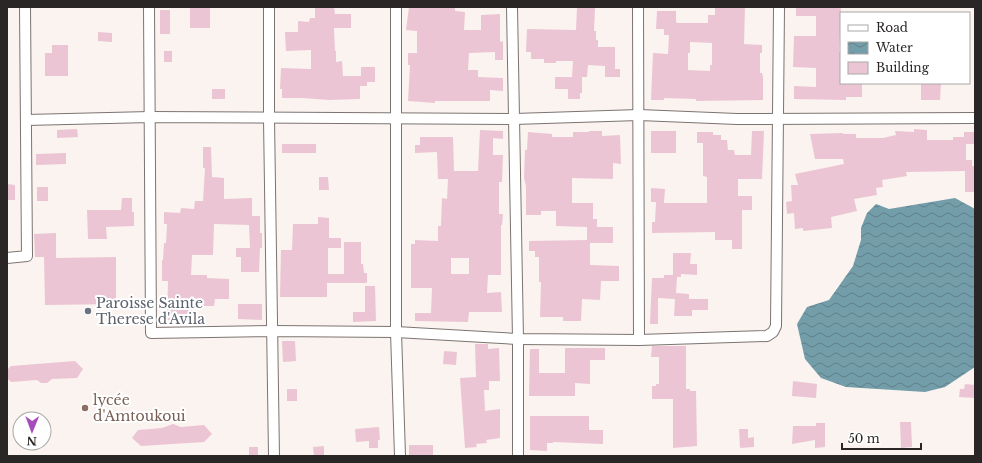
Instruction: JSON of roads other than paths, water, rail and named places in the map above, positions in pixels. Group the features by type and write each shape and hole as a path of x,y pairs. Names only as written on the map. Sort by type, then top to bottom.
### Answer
{"street":[{"path":"7,258 27,256 24,7"},
{"path":"149,7 151,333 272,331 396,332 518,339 639,340 767,336 773,332 776,326 779,7"},
{"path":"269,7 269,119 274,456"},
{"path":"396,7 396,332 400,456"},
{"path":"512,7 518,339 518,456"},
{"path":"638,7 639,340"},
{"path":"26,120 150,117 269,119 514,119 639,115 778,119 975,118"}],"water":[{"path":"955,198 975,209 975,367 945,387 925,392 846,387 821,378 805,359 797,324 807,307 829,300 853,266 861,240 861,228 867,213 876,204 889,209"}],"place":[{"name":"Paroisse Sainte Therese d'Avila","path":"88,311"},
{"name":"lycée d'Amtoukoui","path":"85,408"}]}
